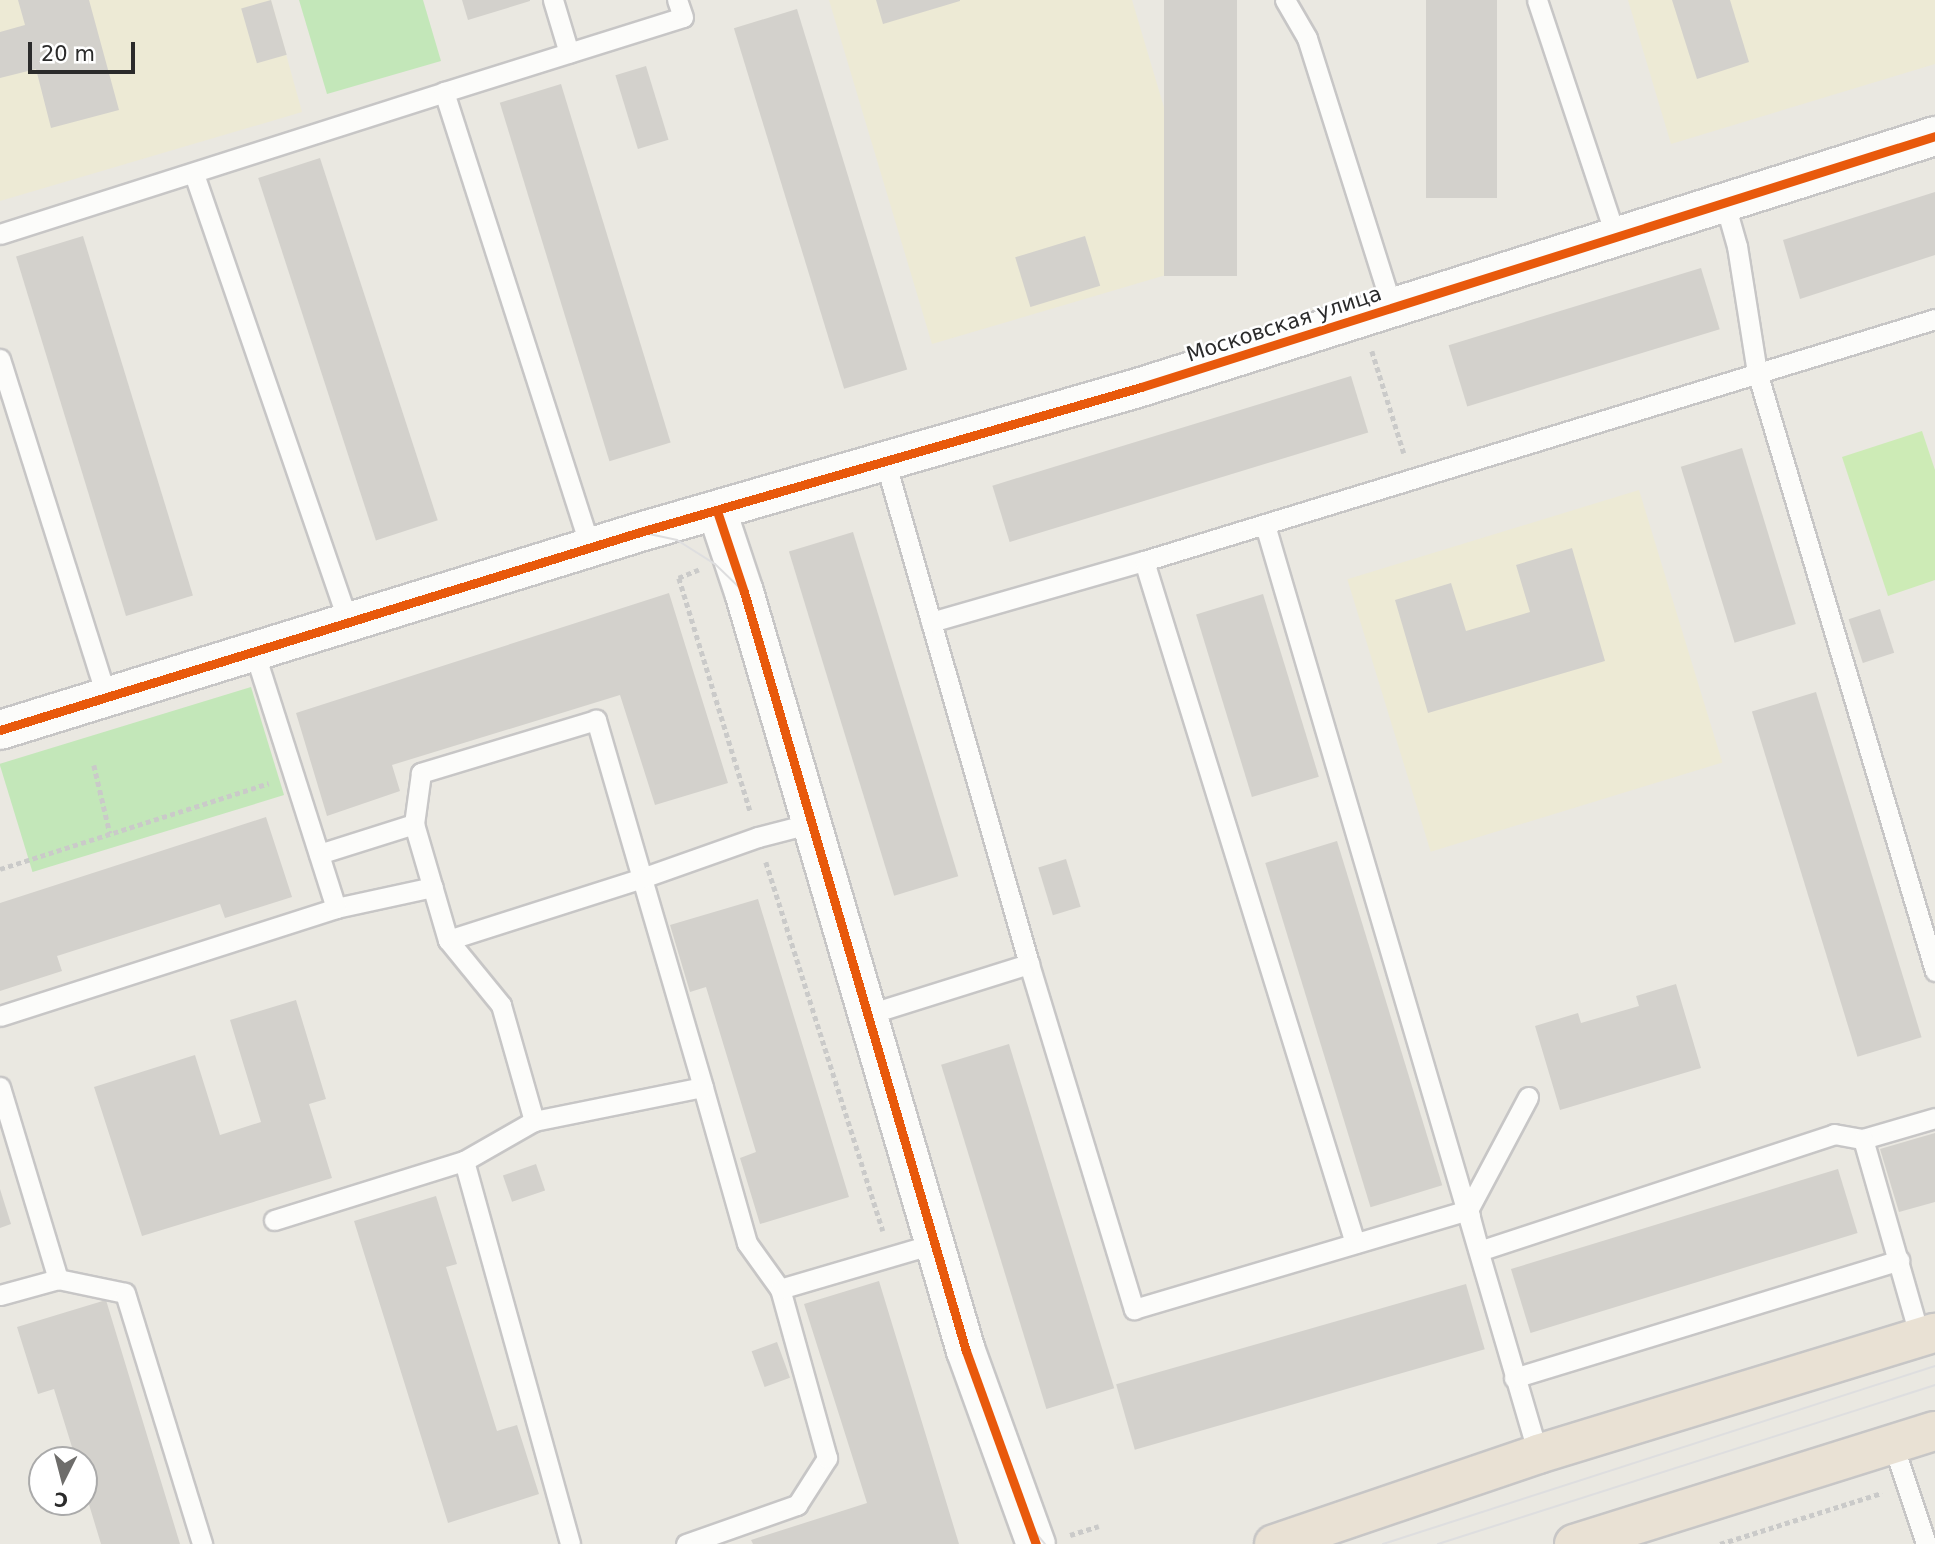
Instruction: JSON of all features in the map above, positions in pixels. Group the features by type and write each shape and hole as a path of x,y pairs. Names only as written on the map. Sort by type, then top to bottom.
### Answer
{"highway":[{"path":"1274,1544 1538,1454 1928,1336"},
{"path":"1574,1544 1935,1431"}],"street":[{"name":"Московская улица","path":"0,730 590,547 1141,387 1935,136"},
{"path":"717,511 744,592 966,1351 1036,1544"}],"lane":[{"path":"553,0 569,53"},
{"path":"0,234 683,18 677,0"},
{"path":"1286,0 1307,38 1377,312"},
{"path":"1538,0 1616,238"},
{"path":"444,92 590,547"},
{"path":"194,174 348,620"},
{"path":"1725,204 1737,246 1757,372 1935,971"},
{"path":"931,622 1265,525 1411,477 1935,319"},
{"path":"0,359 106,696"},
{"path":"885,461 1029,964 1133,1309 1468,1210 1528,1097"},
{"path":"1265,525 1538,1454"},
{"path":"1144,561 1354,1243"},
{"path":"254,651 336,908"},
{"path":"534,1121 501,1005 448,940 414,824 421,774 596,720 747,1242 780,1289 827,1458 797,1505 686,1544"},
{"path":"448,940 642,878 758,837 812,823"},
{"path":"319,853 414,824"},
{"path":"0,1016 336,908 433,887"},
{"path":"869,1014 1029,964"},
{"path":"0,1087 58,1279"},
{"path":"274,1220 464,1161 534,1121 703,1087"},
{"path":"1479,1251 1834,1134 1863,1139 1935,1118"},
{"path":"1863,1139 1899,1260 1928,1336"},
{"path":"464,1161 570,1544"},
{"path":"780,1289 936,1243"},
{"path":"1514,1378 1899,1260"},
{"path":"0,1295 58,1279 125,1293 202,1544"},
{"path":"1893,1444 1926,1544"}],"path":[{"path":"1377,312 1411,477"},
{"path":"679,578 890,1255"},
{"path":"93,765 110,833"},
{"path":"0,869 294,775"},
{"path":"1720,1544 1907,1485"}],"shaded area":[{"path":"0,0 271,0 302,112 0,201"},
{"path":"829,0 1132,0 1210,262 932,344"},
{"path":"1628,0 1935,0 1935,64 1671,144"},
{"path":"1639,490 1722,763 1431,852 1347,579"}],"green space":[{"path":"299,0 423,0 441,61 327,94"},
{"path":"1922,431 1935,470 1935,580 1888,596 1842,457"},
{"path":"251,687 284,795 33,872 0,764"}],"building":[{"path":"18,0 89,0 119,110 51,128 36,69 0,78 0,32 25,25"},
{"path":"271,0 287,55 257,63 241,9"},
{"path":"462,0 530,0 530,1 468,20"},
{"path":"876,0 960,0 960,1 883,24"},
{"path":"1164,0 1237,0 1237,276 1164,276"},
{"path":"1426,0 1497,0 1497,198 1426,198"},
{"path":"1672,0 1730,0 1749,62 1697,79"},
{"path":"797,9 907,370 844,389 734,28"},
{"path":"646,66 669,140 638,149 615,75"},
{"path":"561,84 671,443 609,461 500,103"},
{"path":"320,158 438,520 376,540 258,178"},
{"path":"1935,192 1935,255 1800,299 1783,240"},
{"path":"83,236 193,596 126,616 16,256"},
{"path":"1085,236 1100,286 1030,307 1015,257"},
{"path":"1701,268 1720,329 1467,406 1449,345"},
{"path":"1351,376 1368,432 1010,542 992,486"},
{"path":"1742,448 1796,624 1735,643 1681,467"},
{"path":"853,532 958,876 894,896 789,552"},
{"path":"1572,548 1605,661 1428,713 1395,600 1451,583 1466,631 1530,612 1516,565"},
{"path":"669,593 728,783 655,805 620,695 392,765 400,791 327,816 296,713"},
{"path":"1263,594 1319,777 1252,797 1196,614"},
{"path":"1880,609 1894,653 1863,663 1849,619"},
{"path":"1816,692 1922,1037 1857,1057 1752,712"},
{"path":"266,817 292,897 225,918 220,904 57,956 62,971 0,991 0,903"},
{"path":"1337,841 1442,1185 1371,1207 1265,863"},
{"path":"1066,859 1081,907 1053,915 1038,867"},
{"path":"758,899 849,1197 760,1224 740,1158 756,1152 706,987 690,992 670,925"},
{"path":"1676,984 1701,1068 1560,1110 1535,1026 1578,1013 1581,1023 1639,1006 1636,996"},
{"path":"296,1000 326,1099 309,1104 332,1178 142,1236 94,1087 195,1055 220,1135 261,1122 230,1020"},
{"path":"1009,1044 1114,1388 1046,1409 941,1065"},
{"path":"1935,1133 1935,1202 1899,1212 1880,1149"},
{"path":"536,1164 545,1190 512,1202 503,1175"},
{"path":"1838,1169 1858,1233 1531,1333 1511,1269"},
{"path":"0,1189 11,1224 0,1228"},
{"path":"436,1196 457,1264 446,1267 497,1431 517,1425 539,1494 448,1523 354,1221"},
{"path":"879,1281 959,1544 753,1544 751,1540 867,1503 804,1304"},
{"path":"1466,1284 1485,1349 1135,1450 1116,1384"},
{"path":"106,1300 180,1544 101,1544 92,1516 98,1516 98,1446 72,1446 54,1389 38,1394 17,1327"},
{"path":"777,1342 790,1378 765,1387 752,1351"}],"tram line":[{"path":"640,532 677,540 715,564 744,592"},
{"path":"1383,1544 1935,1366"},
{"path":"1438,1544 1935,1385"},
{"path":"1029,1525 1045,1544"}],"cycle path":[{"path":"0,730 640,532 1141,387 1935,136"},
{"path":"717,511 744,592 966,1351 1036,1544"}]}
